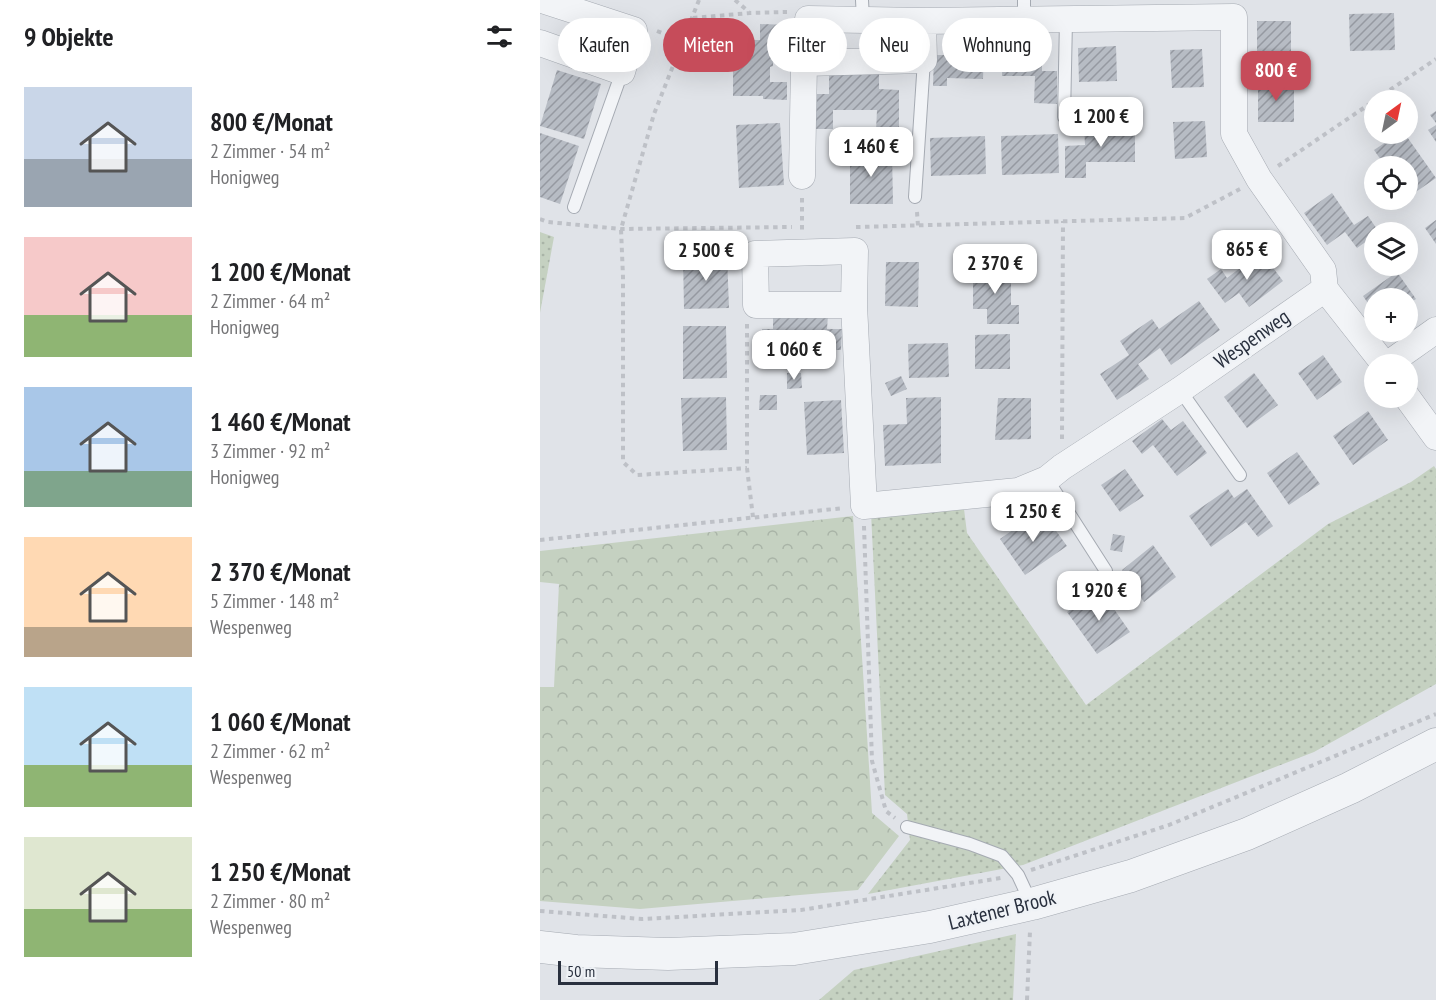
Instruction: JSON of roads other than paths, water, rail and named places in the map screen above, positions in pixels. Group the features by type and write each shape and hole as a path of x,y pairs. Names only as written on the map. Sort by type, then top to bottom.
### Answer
{"street":[{"path":"541,1 595,18"},
{"path":"930,20 1024,10 1066,20 1193,9 1234,17 1234,134 1259,178 1323,270 1325,289 1376,354"},
{"path":"814,18 862,10 906,18"},
{"path":"540,43 558,49"},
{"path":"802,176 804,72"},
{"path":"802,240 855,251 854,305 756,304 755,254 802,240"},
{"name":"Wespenweg","path":"854,305 864,506 1018,491 1054,473 1180,390 1325,289"},
{"path":"1402,354 1436,330"},
{"path":"1415,408 1436,437"},
{"name":"Laxtener Brook","path":"540,947 576,951 668,954 794,949 930,927 1032,904 1131,876 1247,834 1350,788 1436,744"}],"lane":[{"path":"1064,117 1066,20"},
{"path":"574,207 621,72"},
{"path":"915,196 923,72"},
{"path":"1180,390 1240,475"},
{"path":"1054,473 1106,571"},
{"path":"908,827 970,844 1002,856 1018,875 1032,904"}]}
